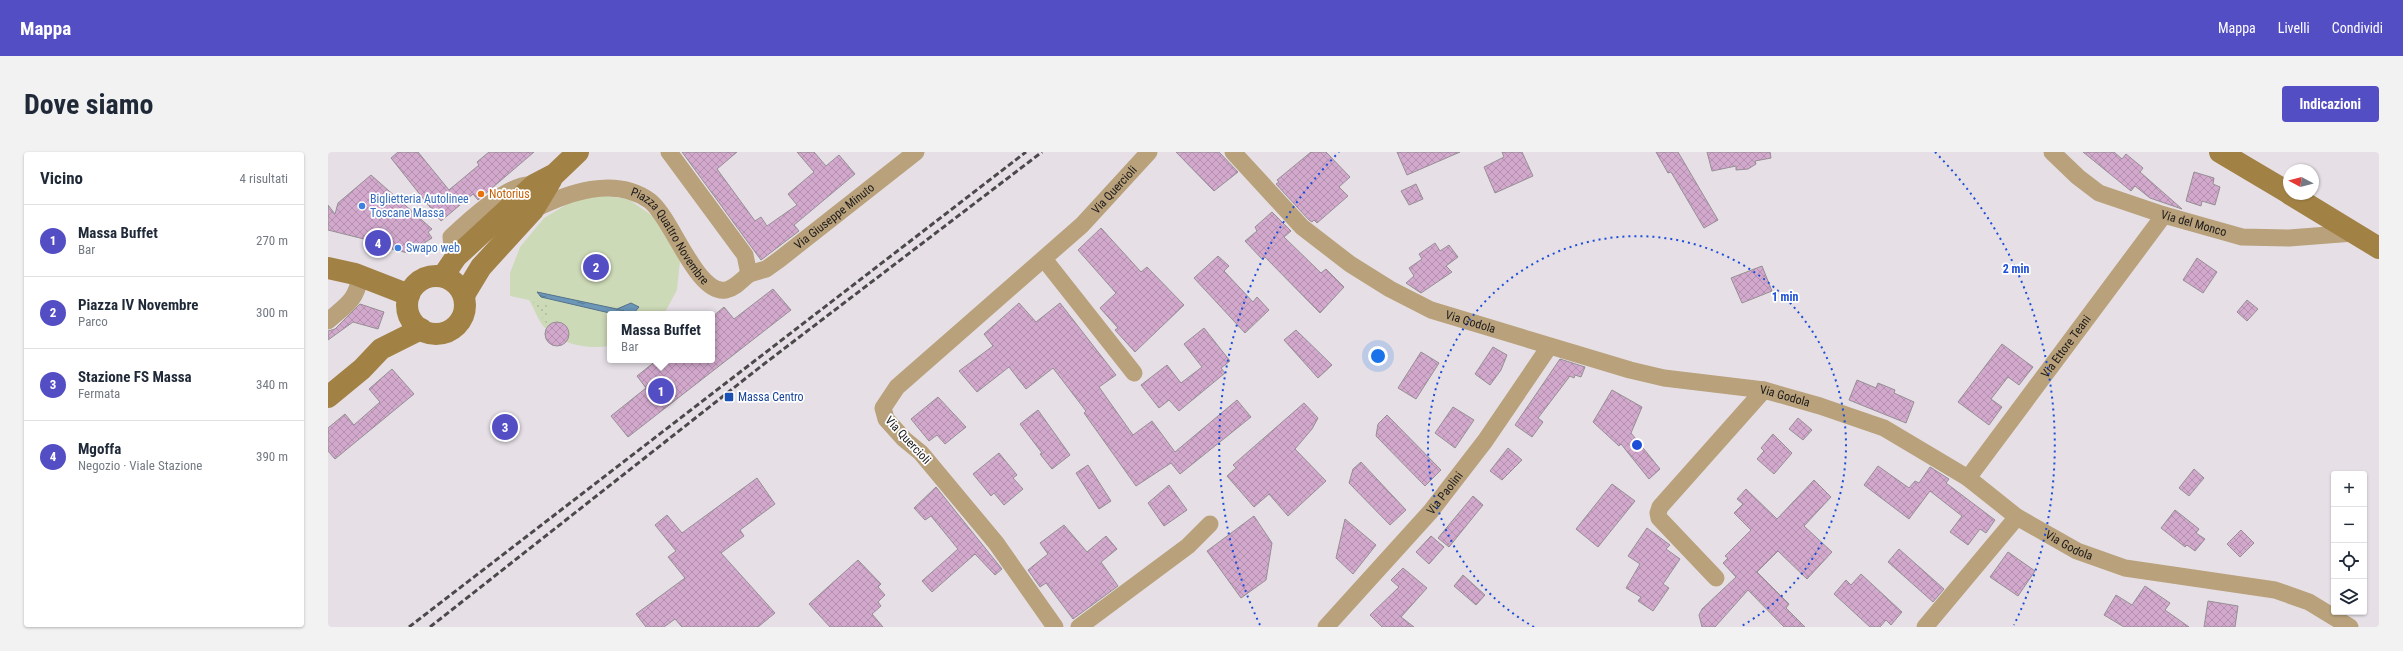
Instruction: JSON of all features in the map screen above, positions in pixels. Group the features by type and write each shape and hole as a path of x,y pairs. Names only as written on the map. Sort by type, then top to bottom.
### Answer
{"main road":[{"path":"464,295 481,267 534,210 555,174 578,152"},
{"path":"2220,152 2283,190"},
{"path":"443,276 456,257 534,185 555,174"},
{"path":"2300,200 2379,248"},
{"path":"328,268 360,276 409,295"},
{"path":"432,276 443,276 452,280 464,295 465,305 463,315 454,327 441,333 434,333 421,329 409,314 407,304 409,295 414,286 422,279 432,276"},
{"path":"328,398 362,369 381,348 421,329"}],"street":[{"path":"669,152 745,255 749,274"},
{"name":"Via Giuseppe Minuto","path":"749,274 766,269 780,260 916,152"},
{"name":"Via Quercioli","path":"1055,627 996,543 921,453 904,439 886,419 882,408 897,387 1082,226 1149,152"},
{"name":"Via Godola","path":"1233,152 1302,227 1350,264 1431,310 1549,346 1664,378 1764,390 1820,406 1884,428 1968,478 2017,517 2077,551 2125,568 2275,590 2309,602 2350,627"},
{"name":"Via del Monco","path":"2052,152 2078,177 2099,193 2164,215 2242,237 2289,238 2354,232"},
{"name":"Piazza Quattro Novembre","path":"534,210 558,198 584,190 608,188 630,191 650,201 673,230 695,269 707,284 716,289 726,290 735,286 749,274"},
{"name":"Via Ettore Teani","path":"1968,478 2164,215"},
{"path":"1044,259 1134,373"},
{"path":"328,321 349,303 357,292 360,276"},
{"name":"Via Paolini","path":"1326,627 1431,511 1485,441 1549,346"},
{"path":"1716,578 1659,518 1658,513 1660,507 1764,390"},
{"path":"1925,627 2017,517"},
{"path":"1079,627 1188,546 1210,524"}],"green space":[{"path":"598,195 628,199 657,219 680,261 677,290 666,311 607,311 607,346 593,347 576,345 561,339 543,326 529,300 510,296 510,273 520,247 544,218 569,203"},
{"path":"532,302 548,305 548,316 551,324 548,326"},
{"path":"557,324 564,327 567,334 564,341 557,344 550,341 547,334 550,327"}],"water":[{"path":"537,292 617,309 631,303 639,307 636,311 607,311 607,312 541,297"}],"building":[{"path":"398,152 418,152 449,190 479,165 477,162 489,152 534,152 478,200 473,194 441,221 391,158"},
{"path":"682,152 737,152 717,169 755,221 761,217 767,226 797,205 788,194 814,172 797,152 814,152 826,166 839,155 855,174 794,225 799,231 761,260"},
{"path":"1176,152 1219,152 1238,172 1214,191"},
{"path":"1311,152 1326,152 1350,177 1339,187 1348,196 1317,223 1314,220 1312,222 1309,220 1276,184 1279,182 1277,180"},
{"path":"1397,152 1460,152 1407,175"},
{"path":"1502,152 1522,152 1533,176 1495,193 1484,167 1504,157"},
{"path":"1656,152 1678,152 1718,220 1704,228 1671,172 1668,173"},
{"path":"1707,152 1770,152 1771,158 1755,161 1756,164 1748,169 1736,170 1736,166 1712,171"},
{"path":"2083,152 2114,152 2122,159 2126,154 2143,168 2140,172 2182,209 2150,198 2135,186 2131,191"},
{"path":"2194,172 2214,178 2213,184 2220,187 2215,205 2202,201 2201,206 2186,201"},
{"path":"371,175 432,229 428,232 432,238 408,253 367,243 368,240 328,230 328,205 335,214 338,203"},
{"path":"1416,184 1423,199 1409,205 1401,191"},
{"path":"1272,212 1291,231 1284,237 1321,273 1326,269 1344,287 1320,313 1265,257 1262,259 1245,241 1257,231 1255,227"},
{"path":"1101,228 1141,272 1147,267 1184,305 1135,352 1115,330 1118,328 1100,308 1116,293 1078,250"},
{"path":"1435,243 1440,251 1449,245 1458,257 1446,266 1452,272 1421,293 1406,283 1414,276 1409,268 1422,259 1419,254"},
{"path":"1218,256 1229,266 1224,271 1253,302 1257,297 1269,310 1245,333 1194,278"},
{"path":"2197,258 2217,272 2203,293 2183,280"},
{"path":"1762,266 1772,291 1742,303 1731,278"},
{"name":"Massa Centro","path":"773,289 791,310 628,437 611,416 646,388 637,376 653,363 715,363 715,314 724,307 734,319"},
{"path":"2247,300 2258,309 2247,321 2237,312"},
{"path":"1019,303 1036,322 1060,303 1116,375 1099,387 1133,435 1152,421 1175,452 1237,400 1251,417 1180,474 1171,463 1136,486 1084,413 1086,411 1053,368 1026,389 1009,367 977,392 959,371 993,346 984,334"},
{"path":"360,304 384,312 378,329 353,322 328,340 328,331 335,329"},
{"path":"557,322 565,326 569,334 565,342 557,346 549,342 545,334 549,326"},
{"path":"1204,328 1230,361 1221,368 1225,373 1179,411 1169,400 1159,408 1141,385 1167,365 1181,383 1202,367 1184,344"},
{"path":"1296,330 1332,365 1318,378 1284,340"},
{"path":"2002,344 2033,367 2019,385 2008,377 1991,399 2002,407 1989,425 1958,402"},
{"path":"1493,347 1507,355 1501,370 1490,385 1475,374"},
{"path":"1421,352 1439,363 1416,399 1398,388"},
{"path":"1560,359 1585,367 1581,377 1575,375 1574,378 1570,376 1538,418 1543,422 1532,437 1515,425"},
{"path":"392,369 414,394 335,459 328,451 328,428 345,414 354,425 380,402 369,389"},
{"path":"1857,380 1876,388 1878,383 1895,390 1894,393 1914,402 1906,423 1849,400"},
{"path":"1612,390 1642,407 1631,433 1660,469 1649,479 1621,444 1619,446 1593,422"},
{"path":"938,397 966,427 945,444 937,435 929,441 911,419"},
{"path":"1304,403 1318,418 1312,429 1295,449 1326,481 1288,516 1269,494 1254,507 1227,476 1236,468 1233,465"},
{"path":"1453,407 1474,420 1455,448 1435,433"},
{"path":"1038,410 1070,455 1052,469 1020,424"},
{"path":"1387,415 1441,470 1425,486 1376,436 1378,424"},
{"path":"1798,418 1812,430 1803,440 1789,429"},
{"path":"1773,434 1792,453 1774,474 1757,459 1764,451 1761,448"},
{"path":"1508,448 1522,460 1502,480 1490,471"},
{"path":"999,453 1017,475 1013,478 1023,489 1004,505 994,493 991,496 973,474"},
{"path":"1361,462 1406,510 1390,525 1349,483 1353,469"},
{"path":"1088,465 1111,501 1099,509 1076,473"},
{"path":"1878,466 1909,488 1915,481 1919,483 1930,467 1949,479 1946,483 1995,520 1986,533 1980,529 1968,545 1950,532 1962,516 1930,491 1909,519 1864,485"},
{"path":"2194,469 2204,478 2189,496 2179,488"},
{"path":"757,478 775,504 740,530 744,536 721,553 775,613 758,627 682,627 675,619 664,627 646,627 636,614 685,578 668,557 676,551 655,525 667,515 682,533"},
{"path":"1814,480 1831,497 1804,526 1832,552 1807,579 1778,551 1757,572 1789,604 1786,608 1805,627 1784,627 1748,590 1715,627 1702,627 1699,615 1702,609 1736,577 1723,563 1728,558 1725,556 1751,530 1734,513 1743,504 1737,499 1746,489 1777,519"},
{"path":"1612,484 1635,501 1598,547 1576,529"},
{"path":"1169,485 1187,510 1164,526 1148,503"},
{"path":"936,487 1002,569 995,575 975,554 932,592 922,581 958,549 931,516 925,520 914,508"},
{"path":"1473,496 1483,505 1449,547 1438,538"},
{"path":"2175,510 2199,529 2196,533 2205,539 2195,551 2187,545 2185,547 2161,528"},
{"path":"1254,516 1272,543 1266,580 1241,598 1207,551"},
{"path":"1345,519 1376,545 1353,574 1336,558"},
{"path":"1064,525 1087,552 1106,536 1117,549 1101,562 1118,586 1073,619 1046,583 1040,587 1028,570 1048,554 1040,543"},
{"path":"1647,528 1670,545 1666,549 1680,559 1663,584 1669,588 1653,611 1638,601 1641,597 1626,588 1640,564 1628,556"},
{"path":"2241,530 2254,543 2240,557 2227,544"},
{"path":"1431,536 1444,547 1429,564 1416,552"},
{"path":"1899,549 1944,589 1933,602 1888,562"},
{"path":"2008,552 2035,571 2018,596 1990,577"},
{"path":"858,560 881,584 878,587 885,595 878,602 881,606 872,614 883,627 830,627 809,604"},
{"path":"1403,568 1427,588 1401,617 1414,627 1382,627 1370,615 1399,587 1391,580"},
{"path":"1861,574 1902,612 1891,625 1886,620 1880,627 1870,627 1834,594 1846,580 1851,585"},
{"path":"1463,575 1485,595 1476,605 1454,586"},
{"path":"2145,586 2170,603 2165,610 2189,627 2124,627 2104,615 2116,595 2132,605"},
{"path":"2208,601 2238,606 2235,627 2204,627"}],"railway":[{"path":"409,627 1026,152"},
{"path":"430,627 764,364 1042,152"}],"place":[{"name":"Notorius","path":"481,194"},
{"name":"Biglietteria Autolinee Toscane Massa","path":"362,206"},
{"name":"Mgoffa","path":"378,243"},
{"name":"Swapo web","path":"398,248"},
{"name":"Piazza IV Novembre","path":"596,267"},
{"name":"Massa Buffet","path":"661,391"},
{"name":"Massa Centro","path":"729,397"},
{"name":"Stazione FS Massa","path":"505,427"}]}
